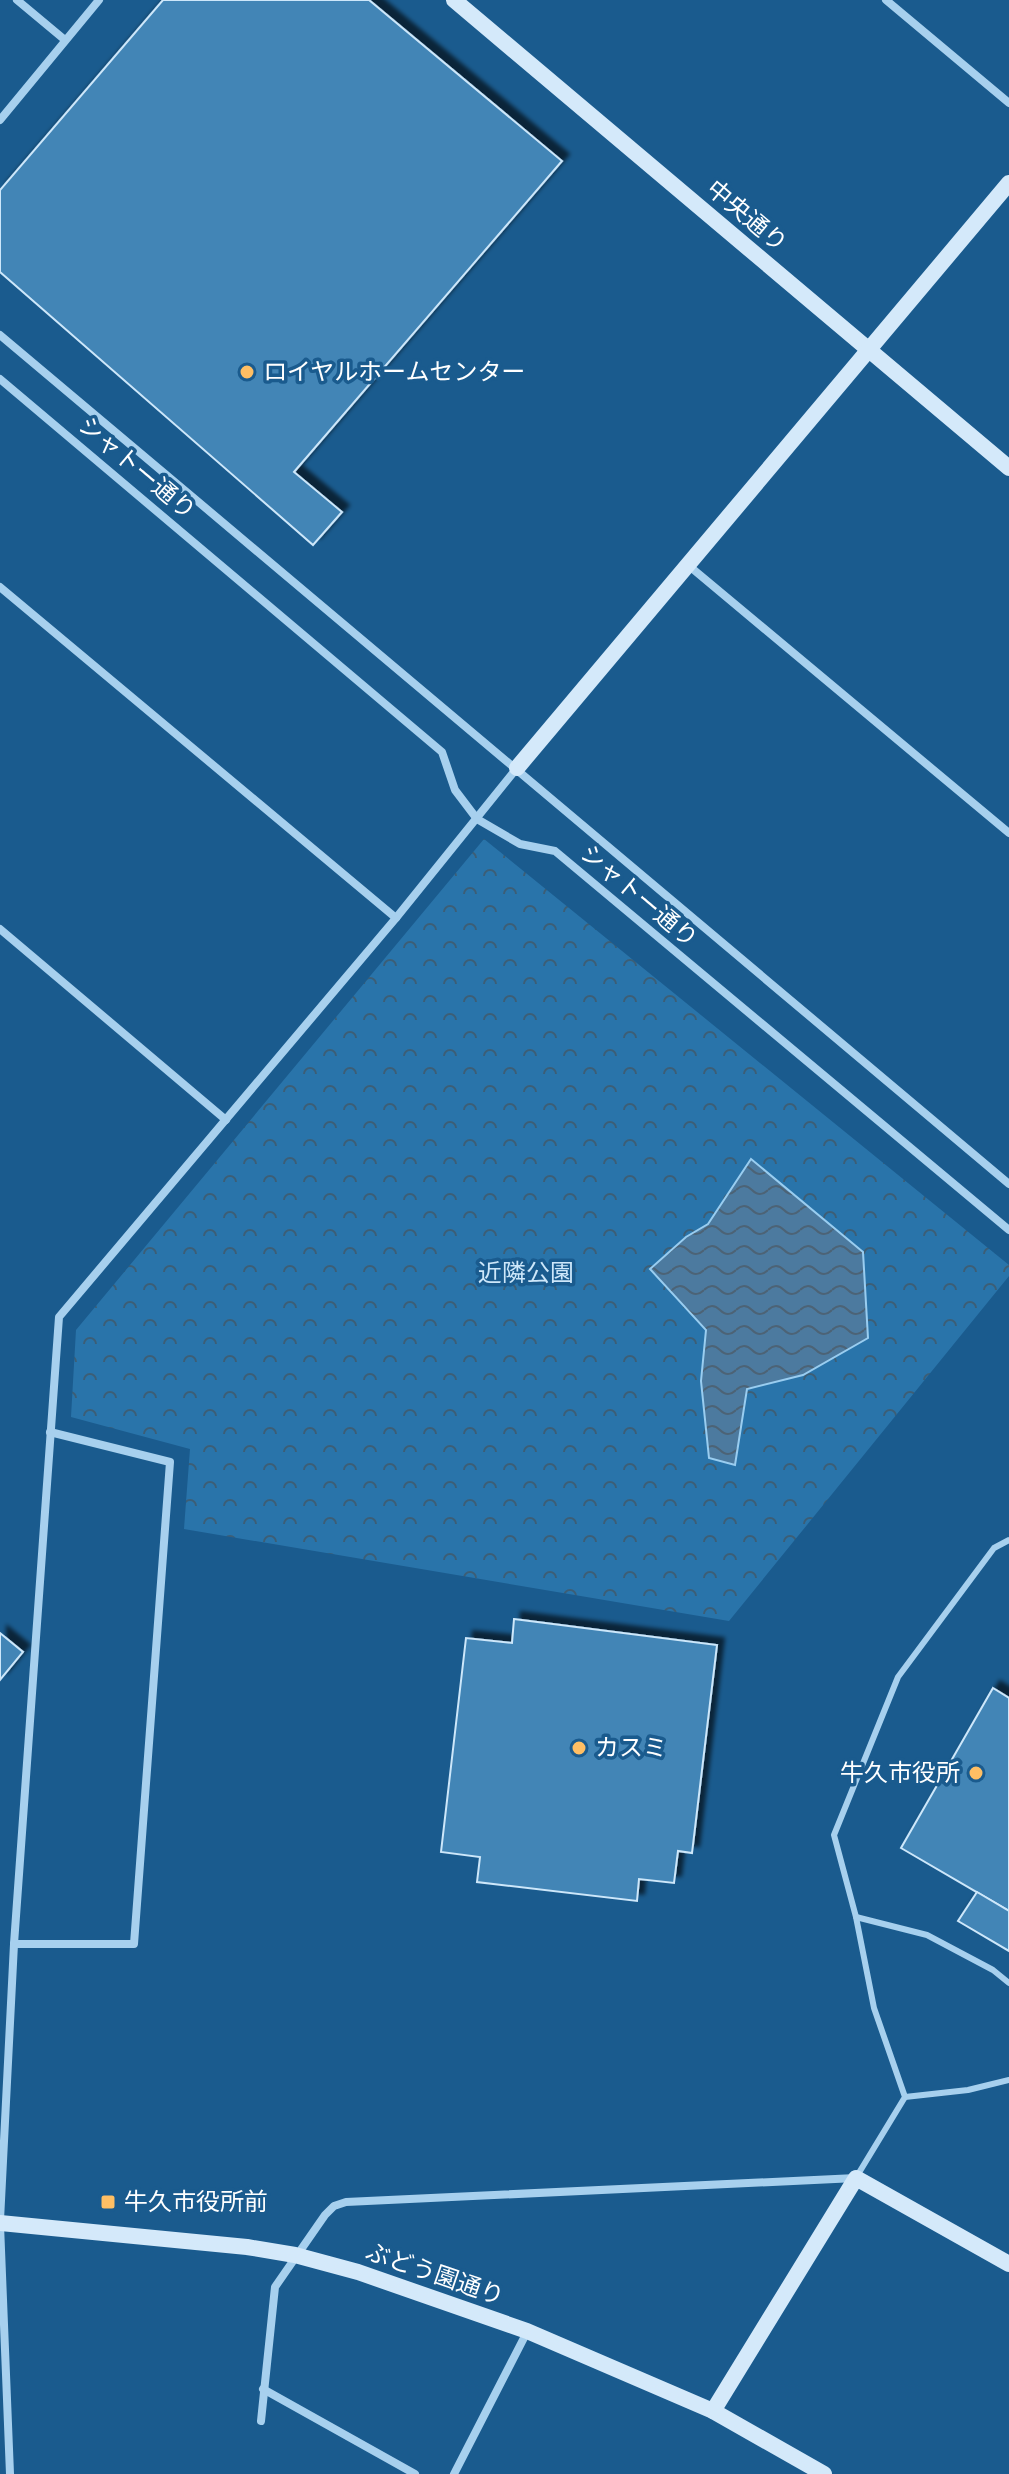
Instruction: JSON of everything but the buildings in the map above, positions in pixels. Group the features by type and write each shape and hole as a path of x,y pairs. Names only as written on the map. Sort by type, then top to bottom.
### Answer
{"street":[{"path":"17,0 65,40"},
{"path":"0,120 99,0"},
{"name":"中央通り","path":"454,0 1009,468"},
{"path":"886,0 1009,103"},
{"path":"10,2474 0,2223 14,1944 59,1317 1009,183"},
{"path":"0,335 1009,1184"},
{"name":"シャトー通り","path":"0,379 442,752 455,790 477,819 520,844 555,851 1009,1230"},
{"path":"688,565 1009,833"},
{"path":"0,587 396,918"},
{"path":"0,929 226,1120"},
{"path":"14,1944 134,1944 169,1478 170,1462 50,1432"},
{"path":"713,2411 856,2178"},
{"path":"261,2421 275,2287 325,2215 334,2206 346,2202 856,2178 1009,2264"},
{"name":"ぶどう園通り","path":"0,2223 247,2247 295,2255 358,2272 527,2331 713,2411 824,2474"},
{"path":"454,2474 527,2331"},
{"path":"263,2389 415,2474"}],"lane":[{"path":"905,2097 874,2008 856,1917 834,1835 898,1677 994,1548 1009,1540"},
{"path":"856,1917 927,1935 993,1970 1009,1983"},
{"path":"905,2097 968,2090 1009,2080"},
{"path":"856,2178 905,2097"}],"green space":[{"name":"近隣公園","path":"484,839 1009,1265 1009,1276 729,1621 184,1529 190,1449 71,1417 76,1330"}],"water":[{"path":"751,1159 863,1252 868,1338 803,1375 747,1389 735,1465 709,1458 701,1381 706,1330 650,1269 686,1237 708,1224"}],"place":[{"name":"ロイヤルホームセンター","path":"247,372"},
{"name":"カスミ","path":"579,1748"},
{"name":"牛久市役所","path":"976,1773"},
{"name":"牛久市役所前","path":"108,2202"}]}
